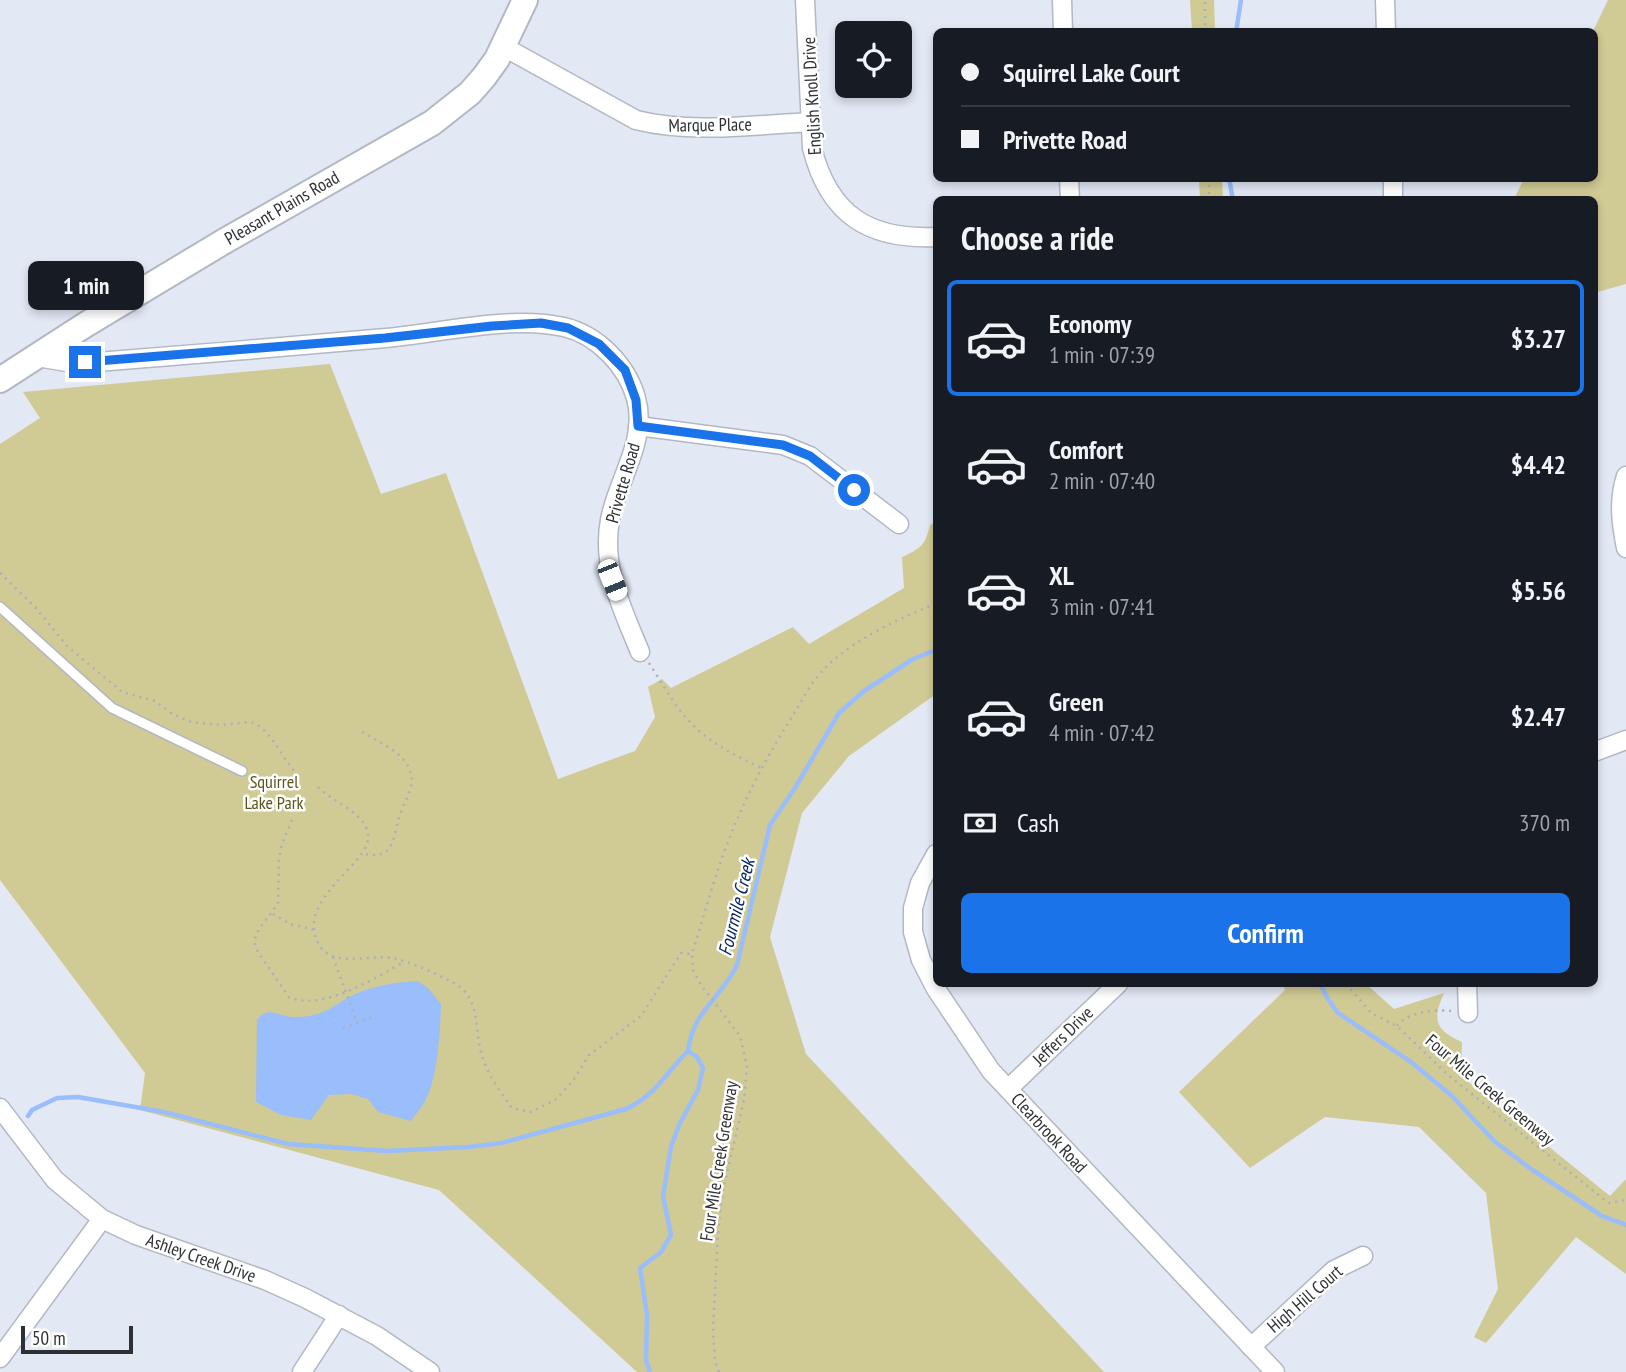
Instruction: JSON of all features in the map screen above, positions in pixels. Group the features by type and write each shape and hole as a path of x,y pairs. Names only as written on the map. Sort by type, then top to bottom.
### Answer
{"street":[{"name":"Pleasant Plains Road","path":"0,380 85,325 212,249 432,122 470,93 484,77 504,47 525,0"},
{"name":"English Knoll Drive","path":"805,0 813,148 817,167 830,193 848,213 884,233 899,237 933,237"},
{"path":"1062,0 1063,28"},
{"path":"1385,0 1386,28"},
{"name":"Marque Place","path":"504,47 636,120 660,126 811,122"},
{"name":"Privette Road","path":"37,357 67,362 96,362 385,338 492,326 541,323 568,328 599,344 625,370 636,400 638,426 632,456 615,498 609,523 608,551 612,580 640,652"},
{"path":"638,426 783,445 810,456 899,524"},
{"path":"1626,476 1620,498 1626,548"},
{"path":"1598,750 1626,740"},
{"name":"Clearbrook Road","path":"933,859 920,883 913,908 913,932 933,983"},
{"name":"Clearbrook Road","path":"935,987 991,1071 1275,1372"},
{"name":"Jeffers Drive","path":"1009,1089 1115,987"},
{"path":"1467,987 1468,1013"},
{"name":"Ashley Creek Drive","path":"0,1108 55,1180 102,1219 136,1235 265,1280 339,1315 399,1350 430,1372"},
{"path":"0,1359 102,1219"},
{"name":"High Hill Court","path":"1251,1347 1334,1270 1363,1256"},
{"path":"302,1372 339,1315"}],"lane":[{"path":"0,607 112,708 242,771"}],"path":[{"path":"1205,0 1205,28"},
{"path":"0,573 28,600 67,646 110,685 130,696 155,701 191,722 256,724 283,753 293,771 302,778"},
{"path":"318,787 362,822 368,833 368,843 324,895 315,930 318,944 326,954 340,959 391,958 455,983 466,992 474,1006 481,1052 493,1080 512,1108 531,1112 555,1100 573,1081 589,1055 641,1016 681,953 692,954 722,857 744,803 762,768 824,669 842,654 880,631 933,605"},
{"path":"640,652 682,714 704,735 730,753 762,768"},
{"path":"362,732 403,759 410,770 412,782 400,815 396,838 391,846 385,852 375,855 362,853"},
{"path":"292,820 282,844 278,904 259,929 254,941 289,997 303,1001 346,992 404,962"},
{"path":"272,914 290,925 315,930"},
{"name":"Four Mile Creek Greenway","path":"692,954 693,970 701,985 740,1036 747,1066 744,1100 723,1190 718,1230 713,1331 715,1361 719,1372"},
{"path":"333,956 357,1023"},
{"name":"Four Mile Creek Greenway","path":"1349,987 1371,1013 1397,1026 1448,1075 1606,1201 1610,1203 1626,1200"},
{"path":"1397,1026 1403,1018 1438,1010 1468,1013"},
{"path":"343,1028 373,1017"}],"green space":[{"path":"1190,0 1214,0 1215,28 1192,28"},
{"path":"1608,0 1626,0 1626,284 1598,292 1598,196 1516,196 1522,182 1598,182 1598,28 1594,28"},
{"path":"1199,182 1222,182 1223,196 1200,196"},
{"name":"Squirrel Lake Park","path":"330,364 381,494 446,473 558,779 635,751 655,717 648,687 662,679 671,688 793,627 809,644 904,588 902,557 921,546 933,524 933,696 849,756 802,813 770,937 806,1054 1104,1372 637,1372 439,1190 140,1110 145,1073 0,880 0,444 40,418 23,392"},
{"path":"1284,987 1369,987 1394,1009 1444,993 1438,1010 1438,1023 1446,1033 1462,1042 1461,1076 1610,1196 1626,1179 1626,1274 1576,1237 1486,1343 1474,1337 1498,1289 1486,1193 1419,1127 1325,1117 1250,1168 1179,1092 1285,990"}],"water":[{"path":"418,981 428,988 441,1004 441,1015 437,1055 429,1093 411,1121 378,1112 368,1099 351,1094 329,1095 311,1120 281,1115 256,1102 257,1020 261,1015 270,1012 290,1017 315,1015 367,990"}],"waterway":[{"name":"Fourmile Creek","path":"1237,28 1241,0"},
{"name":"Fourmile Creek","path":"1230,182 1232,196"},
{"name":"Fourmile Creek","path":"688,1051 701,1015 731,977 737,965 770,825 839,713 864,691 913,659 933,651"},
{"path":"1322,987 1338,1013 1411,1062 1452,1096 1494,1141 1602,1216 1626,1225"},
{"path":"28,1116 32,1110 57,1098 78,1097 164,1112 288,1144 387,1151 468,1147 501,1143 626,1109 653,1090 688,1051"},
{"name":"Fourmile Creek","path":"650,1372 646,1360 647,1315 640,1268 661,1252 671,1235 663,1196 671,1147 679,1125 698,1090 703,1068 697,1057 688,1051"}],"route":[{"path":"85,362 541,323 568,328 599,344 625,370 636,400 638,426 783,445 810,456 854,490"}]}
